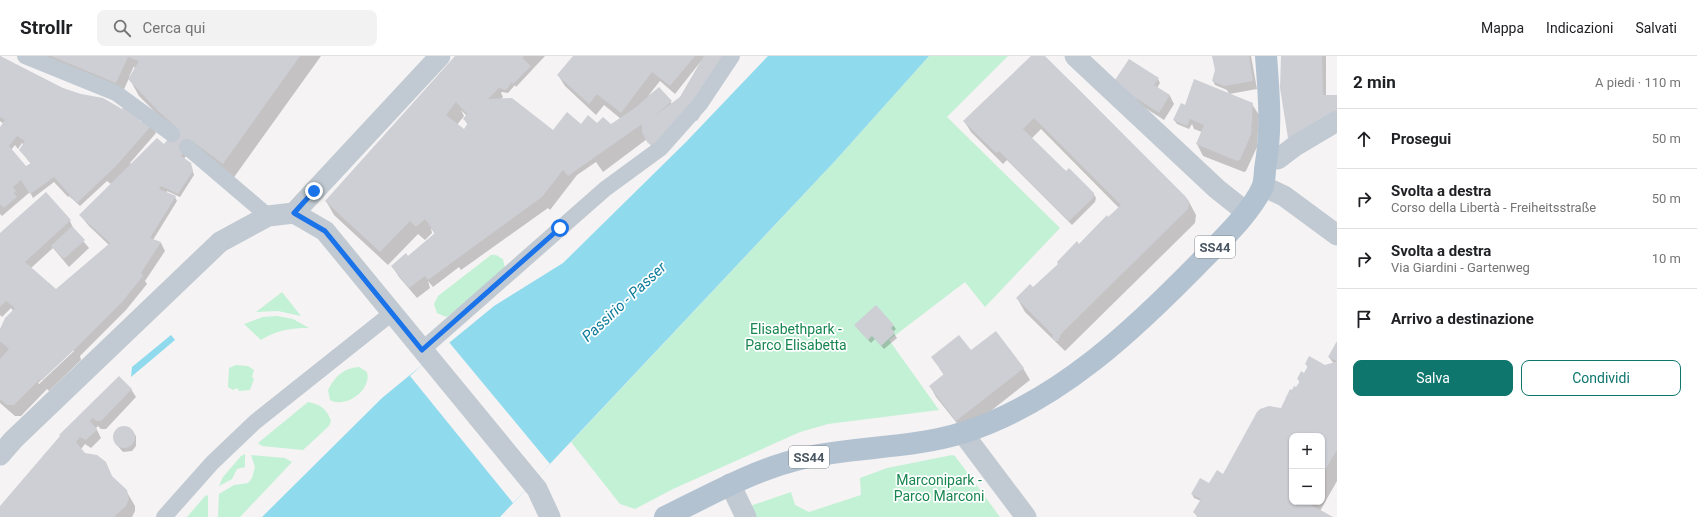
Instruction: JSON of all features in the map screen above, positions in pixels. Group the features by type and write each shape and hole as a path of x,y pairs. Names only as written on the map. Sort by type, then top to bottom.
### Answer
{"main road":[{"name":"SS44","path":"665,517 730,484 764,470 806,458 921,443 962,432 996,420 1042,396 1099,356 1159,304 1224,237 1246,212 1263,186 1267,159 1270,115 1266,56"}],"street":[{"path":"25,56 116,93 172,134"},
{"path":"294,213 440,56"},
{"path":"425,354 605,189 661,148 700,104 732,56"},
{"path":"1075,56 1217,189 1246,212"},
{"path":"1267,159 1278,159 1295,146 1337,121"},
{"path":"188,147 226,171 268,216"},
{"path":"1263,186 1284,196 1337,235"},
{"path":"0,455 152,306 220,242 268,216 294,213 325,231 535,487 550,517"},
{"path":"164,517 212,463 254,422 392,313"},
{"path":"962,432 1026,517"},
{"path":"730,484 746,517"}],"green space":[{"name":"Elisabethpark - Parco Elisabetta","path":"929,56 1008,56 947,117 1060,228 985,307 965,282 889,340 939,410 828,424 800,432 673,489 635,509 620,504 571,442 835,161"},
{"path":"491,255 496,255 503,259 505,269 451,314 446,317 437,313 434,304 438,296"},
{"path":"282,292 301,316 278,311 256,312"},
{"path":"277,316 293,319 309,328 284,330 261,340 244,324 263,317"},
{"path":"236,365 248,366 254,370 252,377 254,379 250,390 239,391 237,388 233,390 228,387 229,368"},
{"path":"359,367 367,372 368,378 362,391 357,396 344,402 330,400 328,390 337,377 344,371"},
{"path":"308,402 316,404 325,410 331,421 329,426 303,450 262,446 258,443"},
{"path":"245,454 245,467 237,469 232,479 219,486 223,477 241,456"},
{"path":"251,455 285,458 292,462 240,517 218,517 219,494 234,485 248,483 252,478 255,467"},
{"name":"Marconipark - Parco Marconi","path":"952,455 955,456 1000,517 754,517 750,506 791,492 795,505 809,512 861,495 860,478 887,468"},
{"path":"206,495 208,496 208,517 187,517"}],"water":[{"name":"Passirio - Passer","path":"768,56 929,56 835,161 500,517 262,517 382,398 494,306 563,263 686,142"},
{"path":"171,335 175,340 131,377 132,367"}],"pier":[{"path":"448,341 550,464 513,503 410,376"}],"building":[{"path":"0,56 63,88 81,94 103,98 122,109 126,105 141,122 144,119 152,125 116,166 77,203 54,177 30,194 21,180 13,187 16,191 14,193 17,197 4,208 0,204 0,127 5,120 0,117","holes":["17,136 25,141 19,150 31,163 26,166 9,146"]},
{"path":"51,56 300,56 223,164 192,141 181,156 191,163 193,171 178,194 161,186 159,189 176,196 150,238 161,242 141,273 143,276 122,302 76,348 42,380 40,379 14,405 7,405 0,399 0,359 9,349 0,341 0,329 5,318 15,308 6,301 0,307 0,233 46,192 71,220 25,262 56,289 110,243 79,215 157,138 164,144 177,128 158,111 128,79 139,61 128,57 116,83"},
{"path":"455,56 524,56 522,58 531,66 513,84 512,82 506,90 499,88 488,99 512,98 553,130 567,112 581,124 588,115 597,123 603,117 611,124 635,108 659,87 672,101 654,116 680,97 704,56 722,56 690,111 657,150 647,142 642,132 642,124 568,176 563,170 542,197 428,280 425,276 409,288 391,266 406,253 408,256 435,233 425,219 416,227 410,221 380,252 325,201","holes":["456,102 467,114 463,119 468,123 464,129 446,115"]},
{"path":"573,56 695,56 670,86 652,72 621,113 597,94 589,104 557,75"},
{"path":"1031,56 1045,56 1186,197 1189,203 1188,209 1061,334 1058,341 1055,341 1052,338 1053,335 1016,298 1030,284 1033,287 1058,264 1057,262 1077,241 1079,244 1107,215 1108,217 1121,205 1034,118 1023,129 1066,171 1069,168 1094,193 1093,198 1069,221 999,151 996,153 963,121"},
{"path":"1212,56 1249,56 1253,81 1224,86 1212,81 1215,70"},
{"path":"1281,56 1322,56 1323,95 1337,95 1337,113 1293,140 1288,138 1280,88"},
{"path":"1129,59 1159,78 1154,85 1170,95 1159,113 1113,83"},
{"path":"1194,79 1253,103 1251,135 1240,160 1237,161 1196,144 1204,125 1190,119 1187,126 1173,120 1181,103 1185,105"},
{"path":"72,226 85,240 64,259 51,246"},
{"path":"876,305 894,325 891,328 895,333 881,346 872,336 868,340 854,325"},
{"path":"996,331 1024,368 956,421 929,386 944,374 931,357 959,335 971,350"},
{"path":"1337,341 1337,361 1328,357"},
{"path":"1309,356 1325,365 1337,361 1337,450 1325,470 1325,433 1289,433 1289,505 1311,505 1333,517 1198,517 1193,512 1201,499 1191,494 1200,478 1209,483 1217,470 1223,474 1257,412 1260,409 1269,406 1281,408 1290,389 1292,390 1294,386 1296,387 1300,381 1297,379 1301,371 1304,373 1308,366 1305,364"},
{"path":"119,376 132,389 101,421 96,421 93,418 90,421 97,430 86,440 80,437 76,442 85,453 97,455 106,462 112,476 127,490 129,499 126,506 114,517 0,517 0,506 60,436 59,435"},
{"path":"124,426 132,429 135,437 132,445 124,448 116,445 113,437 116,429"}],"route":[{"path":"314,191 294,213 325,231 422,350 560,228"}]}
